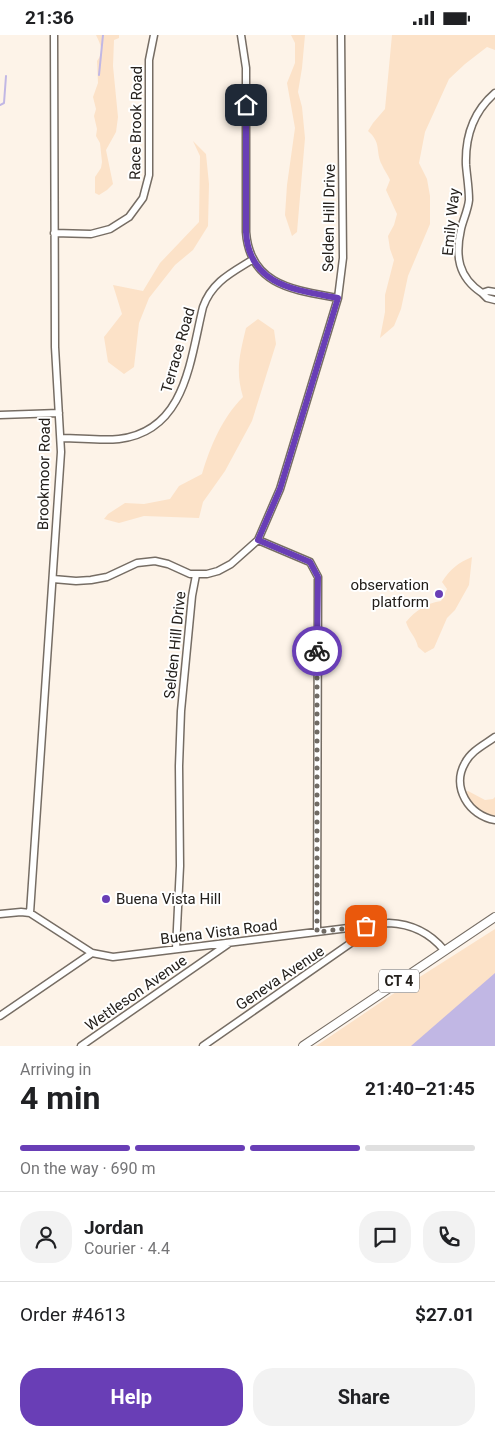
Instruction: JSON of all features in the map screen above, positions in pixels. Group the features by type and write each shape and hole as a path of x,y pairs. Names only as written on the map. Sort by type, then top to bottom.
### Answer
{"main road":[{"name":"CT 4","path":"303,1046 495,917"}],"street":[{"name":"Brookmoor Road","path":"30,913 61,438 55,347 54,35"},
{"name":"Race Brook Road","path":"54,233 91,234 110,229 129,217 143,198 149,175 149,63 154,35"},
{"path":"241,35 246,68 246,232 248,249 252,260 263,273 281,284 297,290 338,298"},
{"name":"Selden Hill Drive","path":"176,949 180,866 179,766 181,711 192,596 196,575 227,567 258,540 280,489 338,298 343,258 341,35"},
{"name":"Emily Way","path":"495,93 476,116 467,139 466,163 469,201 460,231 458,256 458,262 465,277 487,298 495,300"},
{"name":"Terrace Road","path":"61,438 109,440 124,438 142,433 161,421 172,409 181,393 203,307 208,295 219,281 252,260"},
{"path":"482,293 488,291 495,292"},
{"path":"0,415 58,413"},
{"path":"258,540 310,562 318,577 317,932"},
{"path":"53,579 91,580 107,577 137,563 155,561 196,575"},
{"path":"495,737 476,750 465,763 460,777 462,794 472,809 480,815 495,820"},
{"path":"0,914 30,913"},
{"name":"Buena Vista Road","path":"30,913 92,953 107,956 125,957 389,923 408,925 430,935 444,950"},
{"name":"Geneva Avenue","path":"203,1046 350,944 361,935 366,926"},
{"name":"Wettleson Avenue","path":"81,1046 229,943"},
{"path":"0,1016 92,953"}],"shaded area":[{"path":"96,35 119,35 119,38 114,40 113,66 118,117 116,132 106,150 113,184 99,195 95,193 95,177 101,168 102,162 100,143 96,136 97,129 94,116 96,109 93,97 98,83 97,61 101,51"},
{"path":"291,35 305,35 298,92 302,107 305,138 297,232 292,236 285,215 295,128 287,83 295,63 295,43"},
{"path":"392,35 495,35 495,50 487,47 449,79 425,132 419,163 427,179 430,196 430,224 408,276 401,309 394,326 380,338 385,312 385,295 394,260 388,236 397,214 386,190 390,180 380,160 377,143 368,131 385,109"},
{"path":"193,141 206,154 209,184 208,226 193,250 175,265 149,298 139,323 134,367 124,374 108,362 104,337 122,314 113,285 143,291 160,263 199,222 200,156"},
{"path":"258,319 274,330 276,344 252,421 225,471 203,502 199,518 144,516 119,523 104,519 108,514 125,503 144,504 170,499 179,486 202,474 223,423 243,397 239,378 242,346 246,328"},
{"path":"472,557 469,585 455,610 447,618 434,648 425,653 418,647 406,622 422,608 441,601 447,589 442,582 445,577 455,567"},
{"path":"468,791 485,800 495,797 495,820 480,815 462,794"},
{"path":"495,929 495,1046 316,1046 393,994"},
{"path":"495,973 495,1046 411,1046"}],"waterway":[{"path":"99,75 103,35"},
{"path":"0,105 4,103 6,76"}],"way so far":[{"path":"317,651 317,932 366,926"}],"place":[{"name":"observation platform","path":"439,594"},
{"name":"Buena Vista Hill","path":"106,899"}],"route":[{"path":"246,105 246,232 248,249 252,260 263,273 281,284 297,290 338,298 280,489 258,540 310,562 318,577 317,651"}]}
